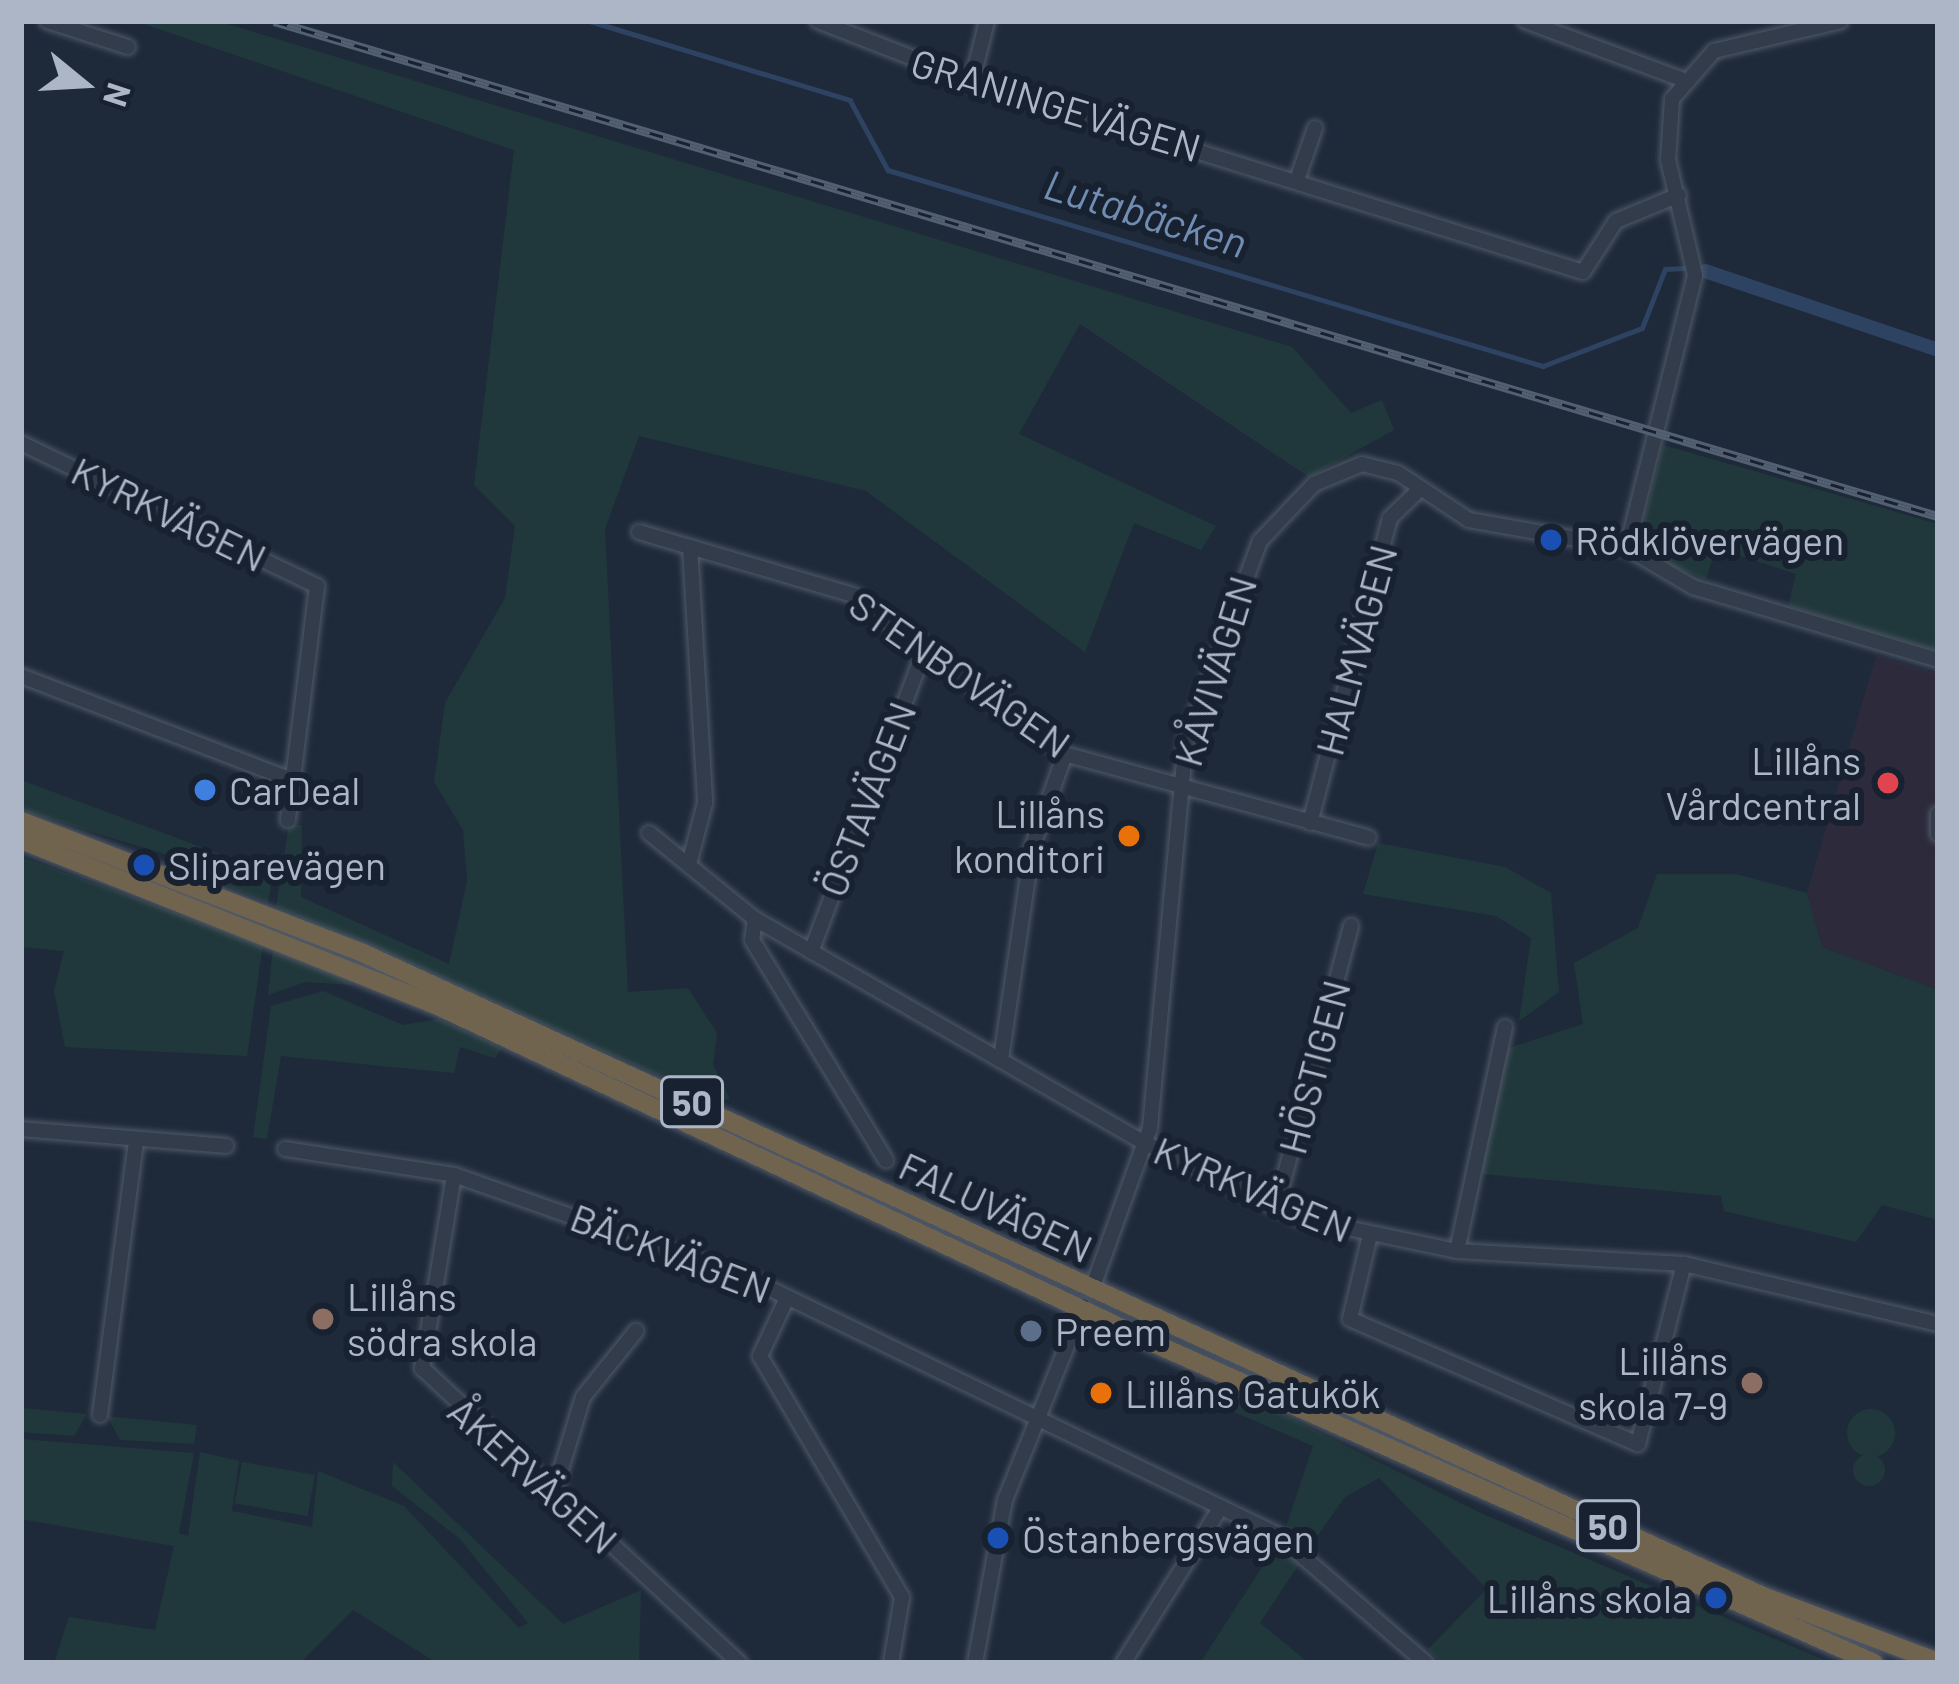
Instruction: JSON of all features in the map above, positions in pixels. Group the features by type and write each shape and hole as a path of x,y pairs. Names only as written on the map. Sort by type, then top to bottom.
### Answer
{"highway":[{"name":"FALUVÄGEN","path":"21,820 288,922 1087,1298 1171,1351 1874,1663"},
{"name":"FALUVÄGEN","path":"21,840 290,943 1087,1298 1165,1324 1799,1611 1938,1663"}],"street":[{"path":"47,21 128,47"},
{"name":"GRANINGEVÄGEN","path":"818,21 973,81 1583,272 1616,220 1679,195"},
{"path":"973,81 987,21"},
{"path":"1525,21 1681,79"},
{"path":"1841,21 1729,46 1681,79 1667,130 1695,275 1627,548 1693,587 1938,660"},
{"path":"1298,180 1315,128"},
{"name":"KYRKVÄGEN","path":"21,443 317,586 290,779"},
{"name":"KÅVIVÄGEN","path":"975,1663 1005,1500 1147,1144 1179,789 1233,596 1275,521 1347,465 1382,467 1469,520 1627,548"},
{"name":"HALMVÄGEN","path":"1310,823 1390,518 1420,489"},
{"name":"STENBOVÄGEN","path":"639,532 828,583 926,646 1065,754 1369,838"},
{"path":"689,865 704,803 690,547"},
{"name":"ÖSTAVÄGEN","path":"811,952 926,646"},
{"path":"21,676 290,779 288,820"},
{"path":"1001,1059 1032,848 1065,754"},
{"path":"1938,814 1938,835"},
{"name":"KYRKVÄGEN","path":"649,833 755,919 1147,1144 1276,1208 1369,1239 1456,1251 1684,1264 1938,1324"},
{"path":"755,919 752,940 886,1160"},
{"name":"HÖSTIGEN","path":"1276,1208 1351,926"},
{"path":"1456,1251 1505,1027"},
{"path":"21,1129 226,1146"},
{"path":"100,1415 136,1141"},
{"name":"BÄCKVÄGEN","path":"285,1149 454,1175 788,1298 1036,1419"},
{"name":"ÅKERVÄGEN","path":"454,1175 422,1368 740,1663"},
{"path":"1369,1239 1350,1319 1638,1444 1684,1264"},
{"path":"788,1298 760,1356 902,1597 891,1663"},
{"path":"554,1492 583,1397 636,1331"},
{"path":"1036,1419 1293,1544 1424,1662"},
{"path":"1123,1663 1221,1508"}],"shaded area":[{"name":"Lillåns Vårdcentral","path":"1876,655 1938,674 1938,990 1822,947 1807,893"}],"green space":[{"path":"135,21 218,21 1292,347 1351,413 1382,400 1394,430 1309,477 1080,324 1019,434 1216,526 1201,550 1134,523 1085,652 866,491 639,436 605,529 628,992 688,988 717,1033 713,1065 730,1099 717,1101 276,907 289,824 302,825 301,897 449,964 467,881 463,830 434,782 445,703 505,598 515,526 474,485 514,150"},
{"path":"1663,445 1938,524 1938,651 1788,606 1796,574 1716,548 1706,579 1657,561 1642,547 1643,525"},
{"path":"21,780 238,863 219,871 21,810"},
{"path":"1378,843 1505,867 1551,893 1559,992 1519,1021 1531,938 1496,916 1363,894"},
{"path":"276,856 268,903 209,879 211,875"},
{"path":"21,857 263,944 247,1056 65,1047 54,991 64,951 21,947"},
{"path":"1657,874 1736,874 1807,893 1822,947 1938,990 1938,1220 1882,1205 1856,1242 1724,1211 1721,1196 1472,1173 1500,1051 1583,1024 1574,963 1638,928"},
{"path":"273,948 353,985 305,982 268,995"},
{"path":"323,991 403,1025 439,1019 502,1048 495,1058 460,1047 454,1073 281,1056 267,1139 253,1137 271,1006"},
{"path":"1181,1378 1256,1401 1483,1514 1831,1663 1441,1663 1428,1649 1487,1589 1379,1478 1345,1497 1313,1542 1286,1527 1313,1446 1176,1387"},
{"path":"21,1408 87,1414 74,1436 21,1432"},
{"path":"1871,1409 1888,1416 1895,1433 1888,1450 1871,1457 1854,1450 1847,1433 1854,1416"},
{"path":"107,1416 197,1425 194,1444 120,1440"},
{"path":"21,1439 194,1453 179,1533 188,1536 200,1452 239,1461 232,1511 312,1527 318,1471 404,1506 519,1628 528,1623 460,1539 392,1486 393,1462 563,1624 641,1590 639,1663 437,1663 353,1610 300,1663 54,1663 69,1617 155,1630 174,1546 21,1519"},
{"path":"1869,1454 1880,1459 1885,1470 1880,1481 1869,1486 1858,1481 1853,1470 1858,1459"},
{"path":"242,1462 315,1475 308,1516 235,1503"},
{"path":"1275,1547 1299,1564 1260,1623 1309,1663 1200,1663"}],"waterway":[{"name":"Lutabäcken","path":"590,21 850,100 888,170 1543,366 1642,328 1665,269 1684,268"},
{"name":"Lutabäcken","path":"1705,271 1938,350"}],"railway":[{"path":"274,21 1938,516"}],"place":[{"name":"Rödklövervägen","path":"1551,540"},
{"name":"Lillåns Vårdcentral","path":"1888,783"},
{"name":"CarDeal","path":"205,790"},
{"name":"Lillåns konditori","path":"1129,836"},
{"name":"Sliparevägen","path":"144,865"},
{"name":"Lillåns södra skola","path":"323,1319"},
{"name":"Preem","path":"1031,1331"},
{"name":"Lillåns skola 7-9","path":"1752,1383"},
{"name":"Lillåns Gatukök","path":"1101,1393"},
{"name":"Östanbergsvägen","path":"998,1538"},
{"name":"Lillåns skola","path":"1716,1598"}]}
